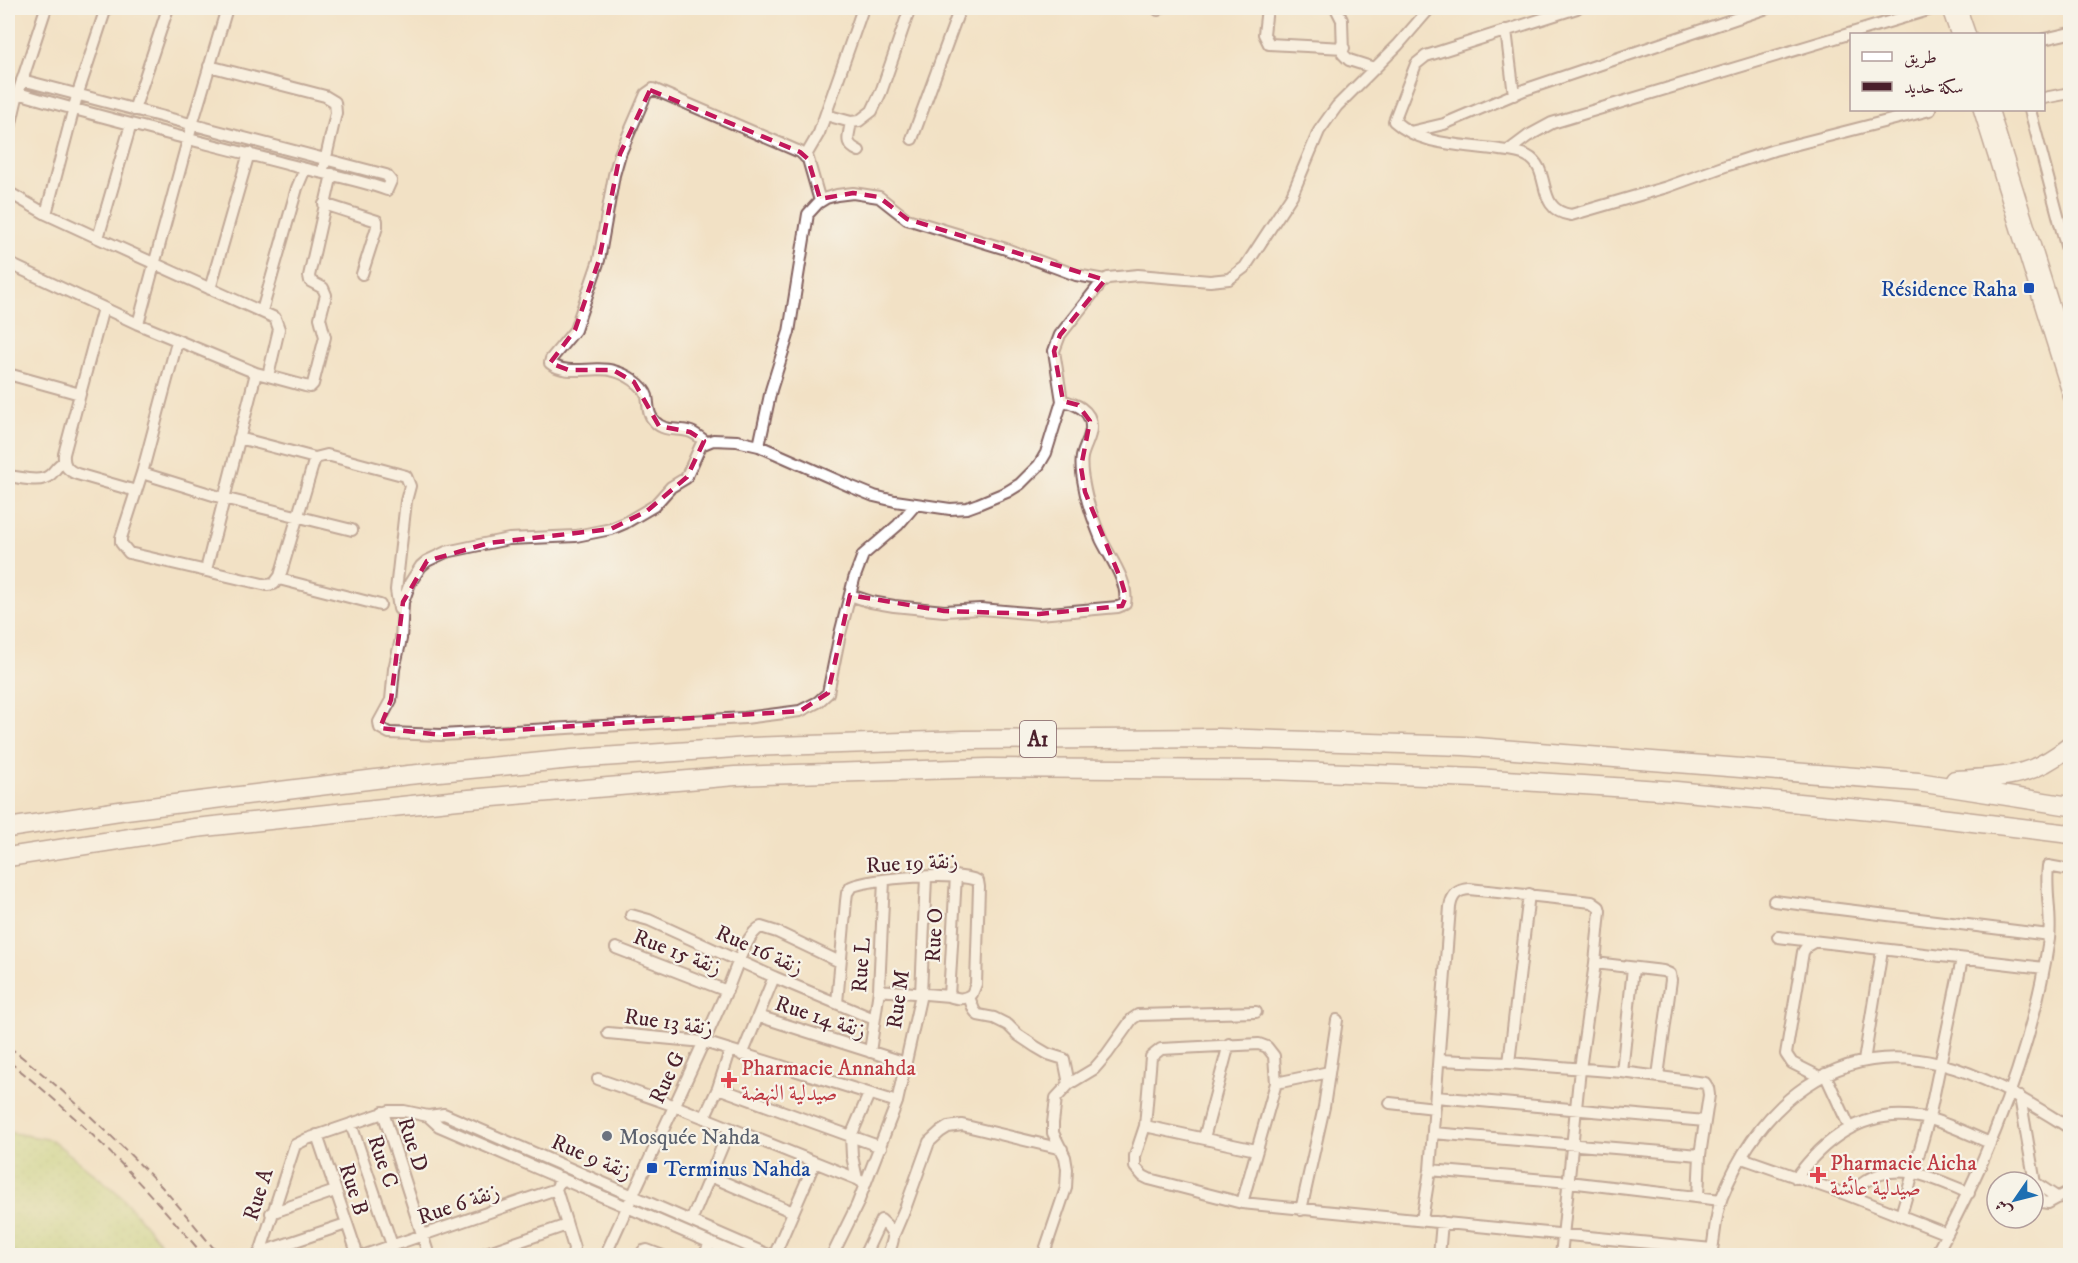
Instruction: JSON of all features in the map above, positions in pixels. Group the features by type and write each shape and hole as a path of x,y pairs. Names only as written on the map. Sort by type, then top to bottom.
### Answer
{"highway":[{"name":"A1","path":"8,828 126,810 397,776 561,760 750,747 964,740 1218,738 1464,746 1918,782 2070,806"},
{"path":"1918,782 2010,776 2036,769 2070,746"},
{"name":"A1","path":"8,856 195,828 459,800 735,776 999,768 1270,770 1476,778 1699,793 1891,812 2070,834"},
{"path":"2052,832 2070,840"}],"street":[{"path":"8,136 18,93 46,8"},
{"path":"46,214 73,109 106,8"},
{"path":"134,111 168,8"},
{"path":"138,324 188,138 227,8"},
{"path":"805,157 819,133 863,8"},
{"path":"826,115 859,122 872,111 881,92 910,8"},
{"path":"912,139 960,8"},
{"path":"1267,8 1264,34 1269,44 1344,48"},
{"path":"1336,8 1342,20 1343,54 1349,60 1374,68"},
{"path":"915,504 898,525 863,555 850,595 828,693 818,702 800,711 745,718 441,735 386,732 379,725 391,700 394,669 401,639 401,612 406,592 421,566 446,552 508,540 576,536 611,529 625,523 654,506 670,487 686,478 701,445 706,442 721,440 759,446 874,496 950,509 967,508 1007,492 1020,484 1039,465 1046,453 1062,401 1054,351 1060,335 1105,280 1138,275 1176,280 1220,281 1235,276 1255,254 1292,195 1319,131 1337,106 1430,8"},
{"path":"1577,8 1430,53 1416,64 1394,121 1410,132 1437,143 1526,155 1536,163 1549,202 1556,210 1571,215 1667,187 1774,150 1926,111"},
{"path":"1410,132 1444,124 1514,95 1739,12 1767,8"},
{"path":"1852,33 1935,8"},
{"path":"1948,8 1957,33"},
{"path":"1960,8 1969,33"},
{"path":"1506,30 1514,95"},
{"path":"2045,39 2070,33"},
{"path":"1508,151 1528,136 1552,123 1850,34"},
{"path":"8,263 177,342 256,374 310,387 313,384 325,338 320,318 326,291 314,284 309,276 324,204 327,173 325,159 336,113 336,102 325,96 209,66"},
{"path":"18,93 387,190 389,188 390,178 386,175 22,80"},
{"path":"706,442 690,432 669,430 660,426 650,416 647,397 642,389 621,373 605,369 569,370 552,366 550,363 575,330 599,260 614,175 620,154 646,93 653,89 800,152 808,159 820,201"},
{"path":"2045,98 2070,93"},
{"path":"2030,111 2070,261"},
{"path":"1990,113 2070,361"},
{"path":"851,122 849,144 859,151"},
{"path":"98,238 131,124"},
{"path":"210,289 249,153"},
{"path":"262,311 297,188 305,169"},
{"path":"366,183 369,171"},
{"path":"8,192 46,214 275,318 279,329 268,376"},
{"path":"759,446 771,390 789,332 808,214 820,201 853,193 879,197 908,219 1006,249 1076,275 1105,280"},
{"path":"324,204 377,220 377,227 362,274"},
{"path":"103,308 64,454 64,462 73,473 136,492"},
{"path":"2060,330 2070,397"},
{"path":"177,342 122,538 124,549 134,554 267,585 274,584 279,579 315,458"},
{"path":"8,374 80,394"},
{"path":"206,570 256,374"},
{"path":"850,595 894,606 944,611 981,609 1039,614 1124,605 1126,597 1121,580 1101,538 1085,492 1081,467 1084,448 1091,429 1090,421 1078,405 1062,401"},
{"path":"239,438 315,458 327,454 403,474 409,479 397,596 401,612"},
{"path":"8,476 41,480 48,478 64,462"},
{"path":"142,473 223,498 352,530"},
{"path":"399,571 410,583"},
{"path":"279,579 381,605"},
{"path":"1935,1256 1969,1192 1990,1143 2015,1094 2044,968 2049,935 2047,889 2049,866 2070,870"},
{"name":"Rue 19 زنقة","path":"840,962 846,901 848,890 853,885 926,877 956,876 976,880 979,884 979,894 976,984 975,991 969,997"},
{"name":"Rue O","path":"949,996 956,876"},
{"name":"Rue M","path":"832,1256 857,1205 861,1181 881,1147 897,1102 921,994 926,877"},
{"name":"Rue L","path":"870,1052 879,990 884,880"},
{"path":"1422,1221 1430,1170 1450,907 1454,896 1462,890 1469,889 1585,900 1596,904 1600,911 1580,1069 1561,1256"},
{"path":"1509,1063 1529,894"},
{"path":"1774,900 2049,935"},
{"name":"Rue 16 زنقة","path":"631,915 649,920 873,1019"},
{"name":"Rue G","path":"605,1256 704,1042 739,960 756,929 761,927 777,932 840,962"},
{"path":"1778,937 2044,968"},
{"path":"1814,942 1803,952 1786,1054 1792,1063 1822,1075 1850,1128"},
{"name":"Rue 15 زنقة","path":"616,948 727,991"},
{"path":"1864,1061 1882,950"},
{"path":"1901,1215 1929,1118 1962,959"},
{"path":"837,1004 840,962"},
{"path":"1595,963 1663,971 1671,976 1658,1076"},
{"path":"1622,1072 1633,968"},
{"path":"742,1055 774,977"},
{"path":"879,990 949,996 958,999 969,997 978,1015 1008,1024 1018,1035 1042,1051 1064,1059 1069,1084"},
{"path":"1043,1256 1066,1188 1067,1169 1062,1149 1053,1133 1056,1098 1069,1084 1094,1069 1132,1019 1138,1015 1256,1011"},
{"name":"Rue 14 زنقة","path":"758,1016 906,1063"},
{"path":"1301,1210 1324,1107 1337,1020"},
{"name":"Rue 13 زنقة","path":"608,1033 704,1042 897,1102"},
{"path":"1204,1138 1229,1044"},
{"path":"1242,1203 1276,1083 1275,1060 1267,1047 1260,1044 1166,1048 1154,1054 1151,1058 1145,1126 1135,1156 1135,1167 1149,1179 1242,1203 1563,1233 1712,1252 1721,1200 1742,1158 1773,1114 1786,1101 1822,1075 1864,1061 1910,1060 1940,1064 2015,1094 2070,1128"},
{"path":"704,1118 718,1088 730,1051"},
{"path":"1439,1060 1622,1072 1701,1082 1707,1085 1709,1095 1700,1155 1698,1196"},
{"path":"1276,1083 1329,1072"},
{"path":"598,1079 675,1106 861,1181"},
{"path":"718,1088 881,1147"},
{"path":"861,1181 852,1156 851,1136 869,1094"},
{"path":"2015,1094 2031,1170"},
{"path":"1390,1103 1436,1102 1577,1108 1705,1120"},
{"name":"Rue 9 زنقة","path":"295,1145 383,1113 404,1111 428,1116 444,1114 772,1256"},
{"name":"Rue D","path":"383,1113 429,1256"},
{"name":"Rue 9 زنقة","path":"428,1116 439,1126 741,1256"},
{"path":"1796,1178 1827,1142 1850,1128 1875,1118 1897,1116 1929,1118 1990,1143"},
{"name":"Rue C","path":"351,1124 392,1245"},
{"path":"887,1256 929,1142 948,1127 962,1125 1062,1149"},
{"path":"1145,1126 1256,1150"},
{"path":"691,1221 730,1128"},
{"path":"1433,1133 1700,1155"},
{"name":"Rue B","path":"317,1136 346,1224 360,1256"},
{"name":"Rue A","path":"259,1254 295,1145"},
{"path":"1742,1158 1848,1195 1947,1234"},
{"path":"772,1256 815,1162"},
{"path":"1430,1170 1569,1182 1721,1200"},
{"path":"1848,1195 1867,1180 1880,1174 1913,1171 1969,1192"},
{"path":"710,1176 793,1212"},
{"path":"561,1178 556,1189 576,1255"},
{"name":"Rue 6 زنقة","path":"360,1256 556,1189"},
{"path":"2045,1189 2058,1198 2070,1191"},
{"path":"271,1213 335,1191"},
{"path":"864,1256 881,1220 893,1238"},
{"path":"1439,1256 1442,1222"},
{"path":"259,1254 346,1224"},
{"path":"477,1256 567,1225"},
{"path":"704,1256 710,1242"},
{"path":"640,1256 642,1251 647,1250 663,1256"}],"highlighted area":[{"path":"650,90 800,152 808,159 820,199 853,193 879,197 907,219 1105,280 1060,335 1054,351 1063,401 1078,405 1090,421 1081,467 1085,492 1121,580 1126,597 1122,606 1039,614 944,611 850,595 828,693 800,711 441,735 380,728 391,700 403,602 427,561 489,543 611,529 647,511 687,477 704,441 690,432 659,426 634,382 613,370 569,370 550,363 575,330 599,260 620,154"}],"green space":[{"path":"8,1132 52,1140 119,1194 171,1255 8,1255"}],"railway":[{"path":"8,1046 67,1095 124,1148 168,1194 220,1256"},
{"path":"8,1061 111,1153 204,1256"}],"place":[{"name":"Résidence Raha","path":"2029,288"},
{"name":"Pharmacie Annahda صيدلية النهضة","path":"729,1080"},
{"name":"Mosquée Nahda","path":"607,1136"},
{"name":"Terminus Nahda","path":"652,1168"},
{"name":"Pharmacie Aicha صيدلية عائشة","path":"1818,1175"}]}
